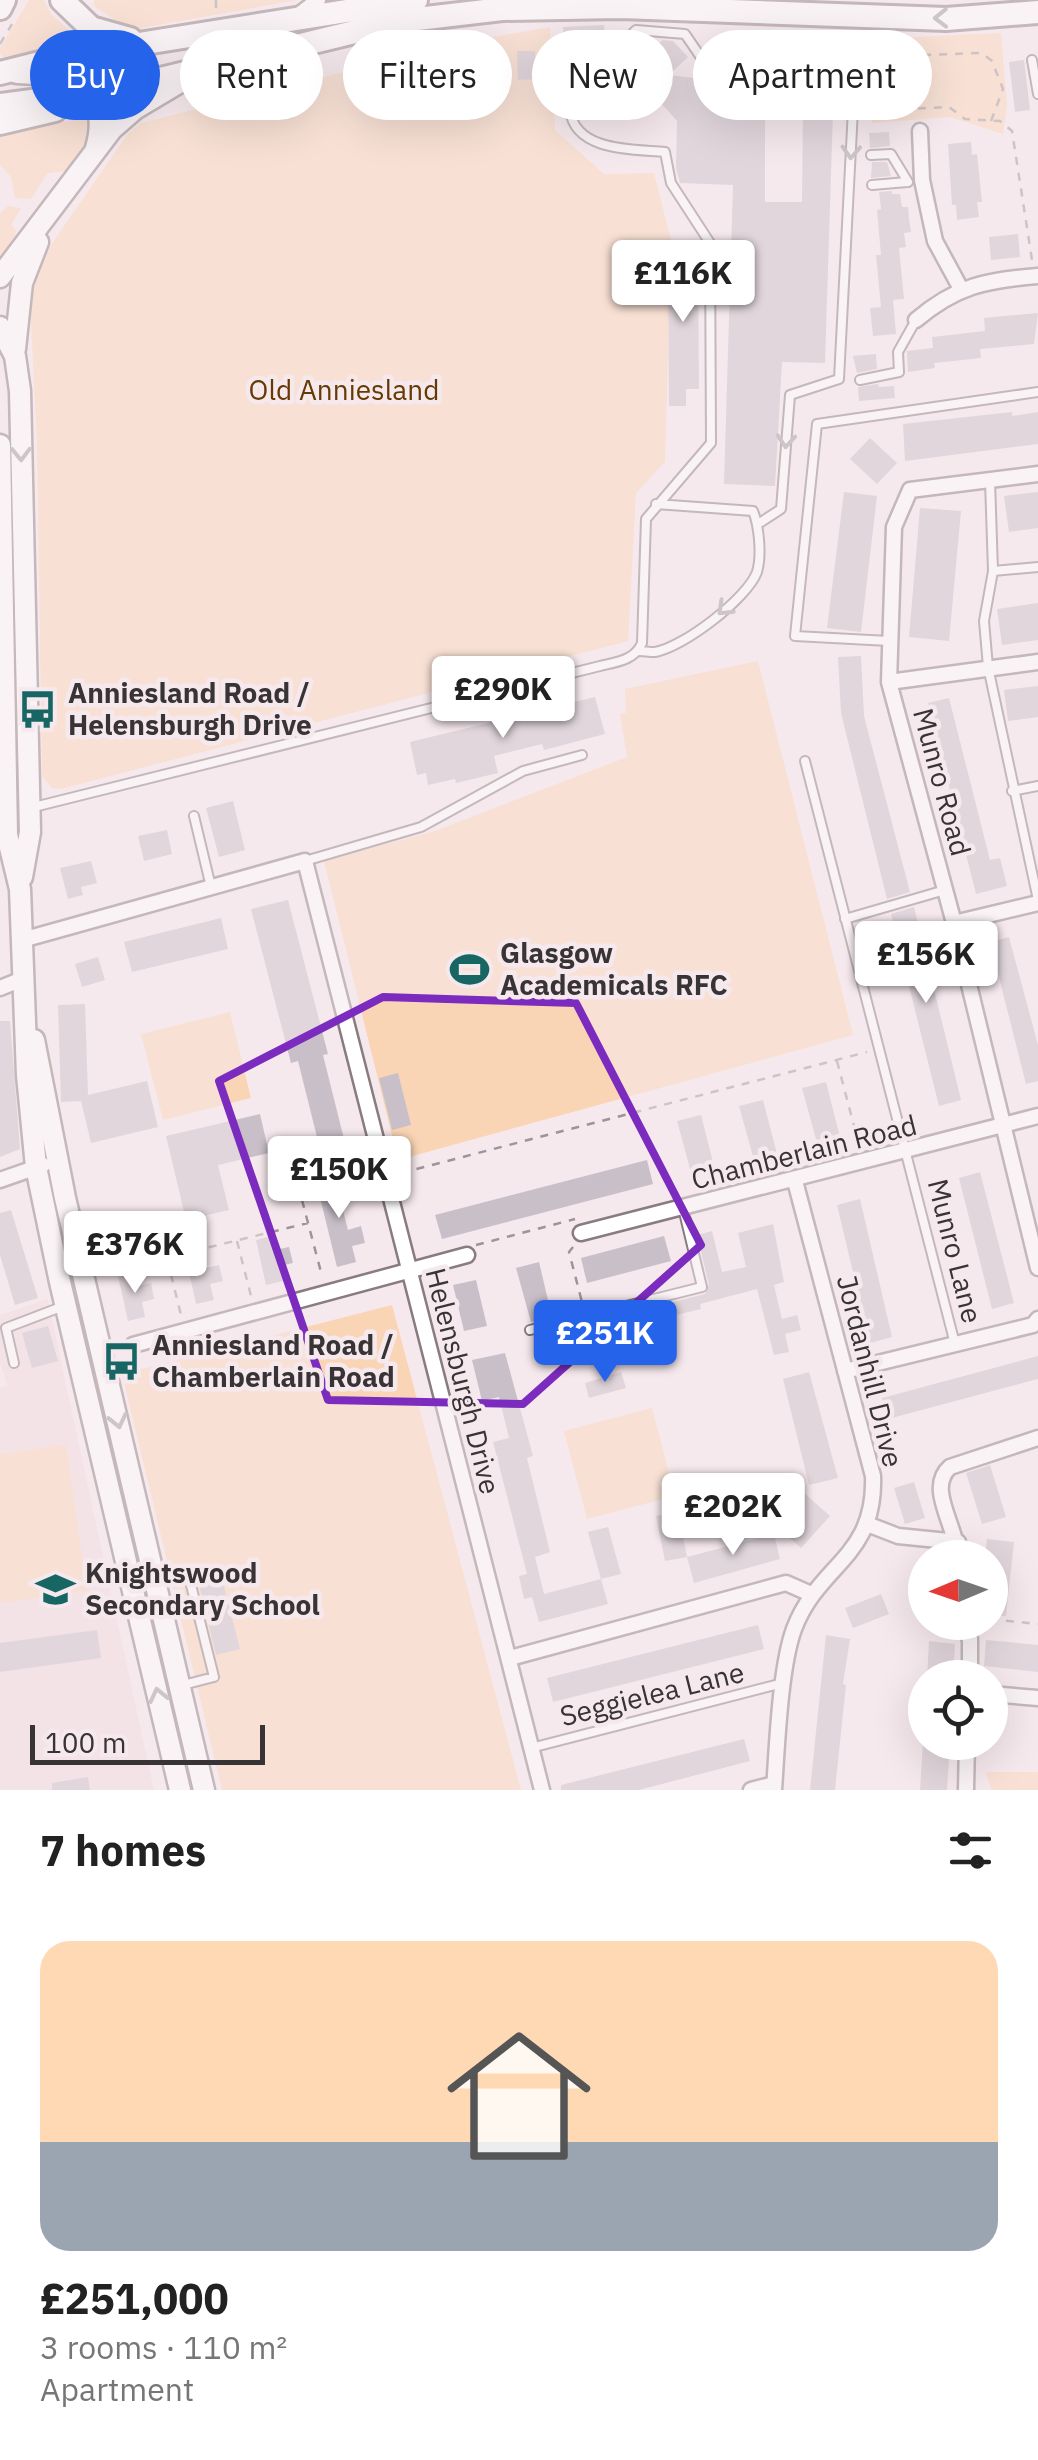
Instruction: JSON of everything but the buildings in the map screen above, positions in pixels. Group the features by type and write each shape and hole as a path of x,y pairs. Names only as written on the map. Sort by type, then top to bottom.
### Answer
{"main road":[{"path":"0,8 4,0"},
{"path":"160,41 416,0"},
{"path":"71,5 99,30"},
{"path":"323,40 400,21 502,8 621,6 946,19 1038,12"},
{"path":"0,73 30,66"},
{"path":"0,105 30,102"},
{"path":"0,123 30,114"}],"street":[{"path":"297,17 318,0"},
{"path":"0,73 30,74"},
{"path":"0,277 96,148 136,108 180,82"},
{"path":"96,148 100,129 97,120"},
{"path":"920,131 915,181 935,242 961,289"},
{"path":"20,889 30,832 20,391 15,356 22,282 61,197"},
{"path":"916,320 943,297 961,289 1036,276"},
{"path":"0,327 15,356"},
{"path":"0,445 7,835 20,889 27,1074 36,1167 65,1306 180,1790"},
{"name":"Munro Road","path":"1038,474 910,490 894,528 889,642 889,682 954,924 1038,1268"},
{"path":"889,682 1038,662"},
{"path":"22,940 305,861"},
{"name":"Helensburgh Drive","path":"305,861 542,1790"},
{"path":"954,924 1038,901"},
{"path":"0,988 26,978"},
{"path":"27,1019 40,1057 84,1278 204,1790"},
{"name":"Chamberlain Road","path":"581,1233 1038,1116"},
{"path":"0,1180 58,1160"},
{"name":"Jordanhill Drive","path":"774,1787 793,1631 811,1594 859,1542 874,1499 874,1476 795,1181"},
{"path":"134,1345 467,1255"},
{"path":"845,1371 1033,1324 1038,1319"},
{"path":"954,1540 939,1489 944,1472 1038,1438"},
{"path":"866,1524 915,1540"},
{"path":"510,1658 786,1583 811,1594"},
{"path":"1008,1696 1038,1698"},
{"path":"966,1760 966,1790"},
{"path":"752,1790 774,1787"}],"lane":[{"path":"639,651 646,519 710,443 710,243 671,184 665,152 588,140 570,115 571,70 610,54 636,30 685,34 711,72 837,73 854,90 839,379 790,395 781,509 758,524"},
{"path":"1032,60 1038,94"},
{"path":"872,155 891,154 915,181"},
{"path":"872,185 915,181"},
{"path":"860,380 898,372 898,352 916,320"},
{"path":"889,642 795,636 817,424 1038,392"},
{"path":"990,480 993,572 984,621 988,666 1038,901"},
{"path":"6,810 29,809 600,666 639,651 656,652 706,627 746,588 757,572 758,524 753,510 656,504"},
{"path":"993,572 1038,567"},
{"path":"305,861 421,827 523,770 582,755"},
{"name":"Munro Lane","path":"805,761 956,1344"},
{"path":"1012,790 1038,786"},
{"path":"194,816 210,887"},
{"path":"845,919 944,890"},
{"path":"530,1330 702,1288 683,1208"},
{"path":"77,1246 175,1222"},
{"path":"14,1363 6,1328 65,1306"},
{"path":"180,1686 214,1677 190,1581"},
{"name":"Seggielea Lane","path":"531,1748 784,1683"}],"path":[{"path":"991,120 1003,89 992,60 982,53 892,56 883,72 886,110 949,107 965,119 1000,121 1012,131 1036,276"},
{"path":"385,1177 878,1049"},
{"path":"837,1060 864,1163"},
{"path":"302,1200 326,1292"},
{"path":"467,1255 467,1248 577,1218 581,1233 569,1252 585,1316"},
{"path":"84,1278 308,1223"},
{"path":"237,1241 255,1312"},
{"path":"167,1258 185,1331"},
{"path":"1008,1621 1038,1624"}],"highlighted area":[{"path":"383,997 576,1003 701,1245 523,1404 328,1400 219,1081"}],"shaded area":[{"name":"Knightswood Secondary School","path":"48,1299 154,1790 0,1790 0,1388 7,1385 0,1363 0,1315"}],"green space":[{"path":"29,0 44,0 51,14 68,30 30,30 30,54 4,57 0,48"},
{"path":"94,0 298,0 130,30 94,6"},
{"name":"Old Anniesland","path":"532,30 532,120 555,120 555,130 604,174 654,173 671,240 665,462 636,493 628,641 61,789 52,788 42,776 37,442 30,303 35,275 53,242 127,135 141,123 180,113 180,120 323,120 323,77 343,72 343,120 512,120 512,34"},
{"path":"1001,33 1007,105 1003,134 950,117 932,118 932,36"},
{"path":"88,120 85,145 66,171 48,173 31,199 15,198 11,177 0,165 0,135"},
{"path":"8,206 21,208 11,225 16,230 14,243 0,265 0,213"},
{"path":"758,661 853,1035 398,1160 324,861 435,831 627,757 620,714 626,713 625,689"},
{"path":"230,1012 251,1098 163,1120 141,1034"},
{"path":"392,1305 521,1790 222,1790 122,1374"},
{"path":"652,1408 675,1496 587,1519 564,1431"},
{"path":"66,1445 87,1591 0,1603 0,1454"},
{"path":"985,1772 1038,1772 1038,1790 992,1790"}],"place":[{"name":"Anniesland Road / Helensburgh Drive","path":"38,709"},
{"name":"Glasgow Academicals RFC","path":"470,969"},
{"name":"Anniesland Road / Chamberlain Road","path":"122,1361"},
{"name":"Knightswood Secondary School","path":"55,1589"}]}
